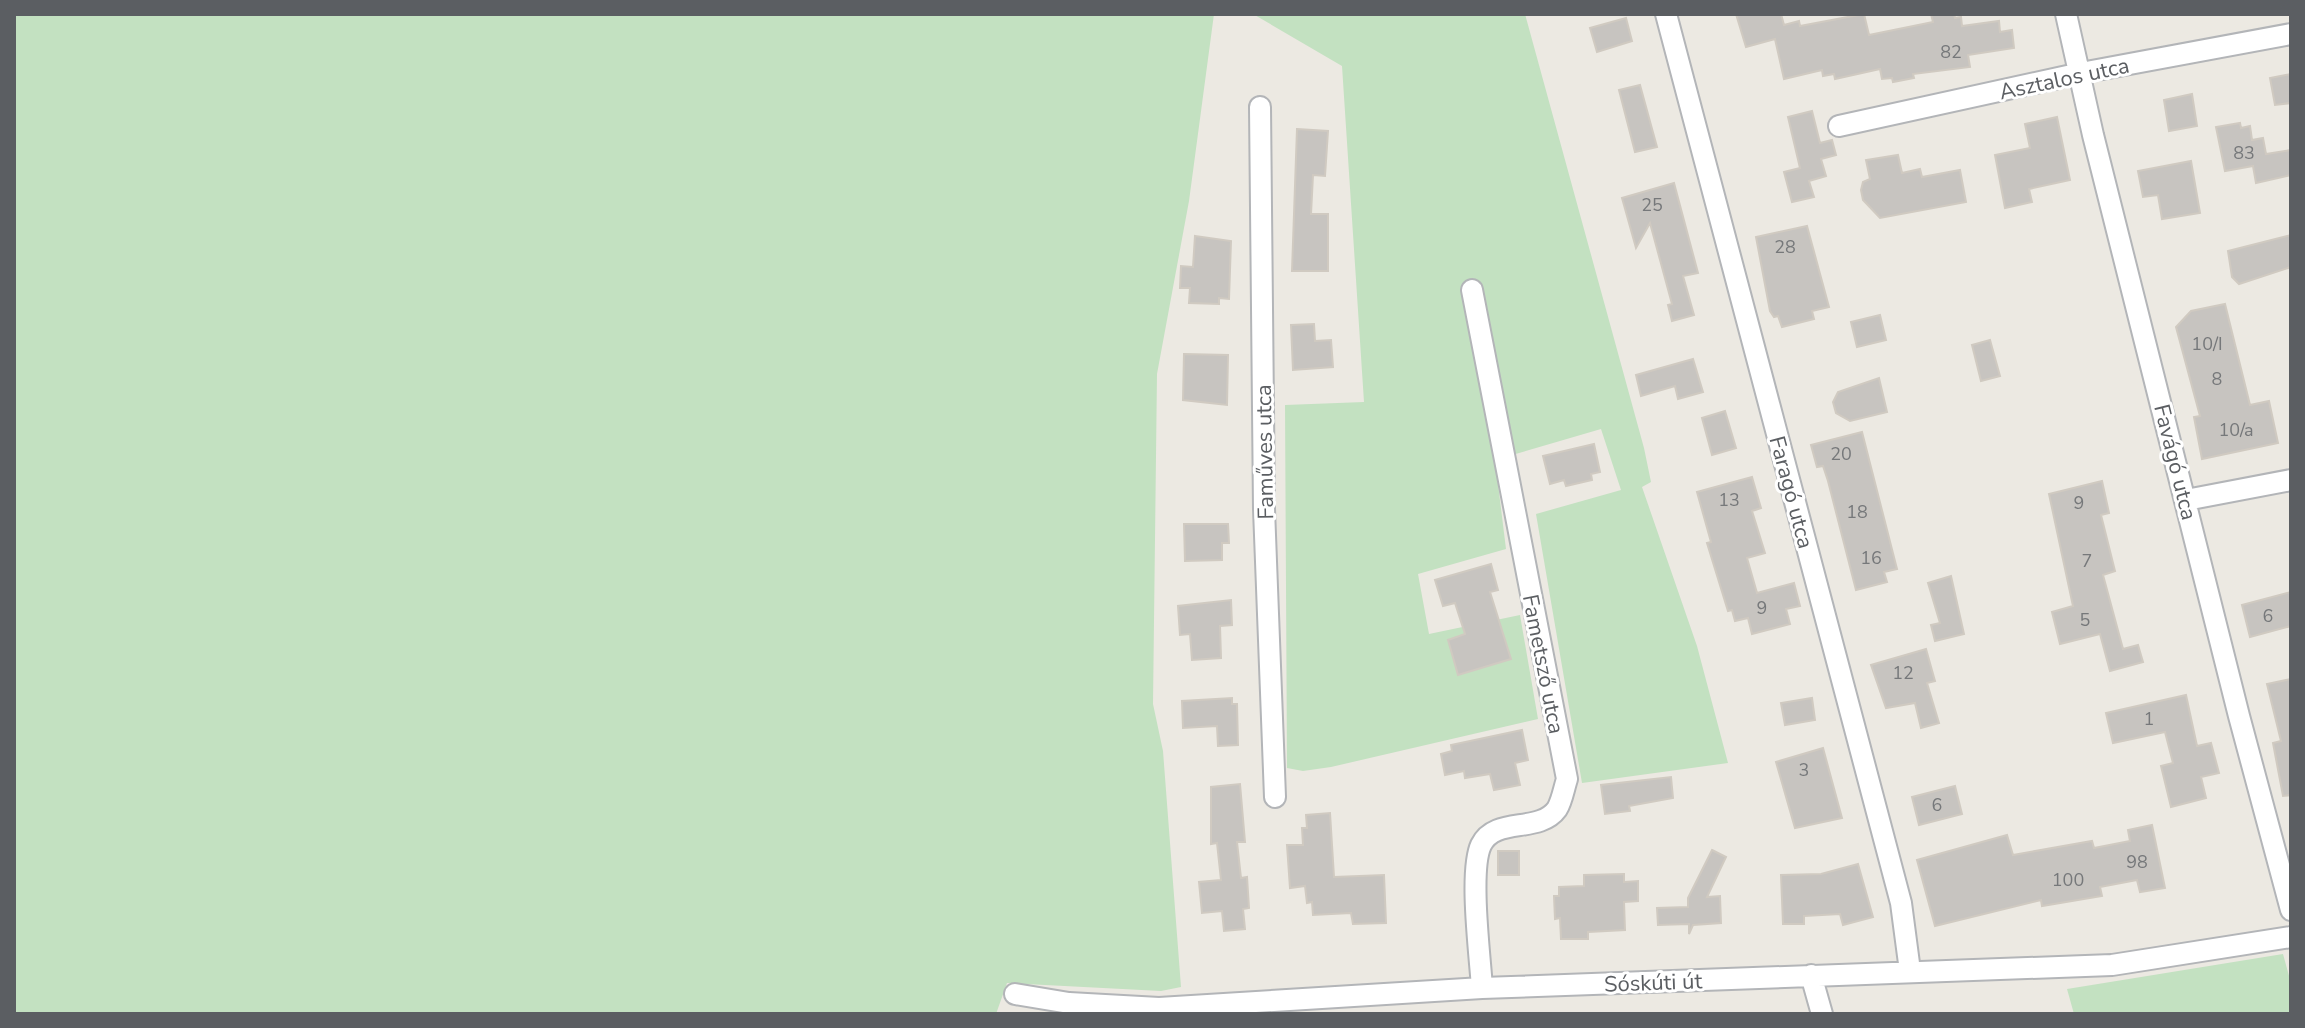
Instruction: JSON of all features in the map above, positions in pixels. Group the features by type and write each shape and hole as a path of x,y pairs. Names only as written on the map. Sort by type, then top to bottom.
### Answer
{"street":[{"name":"Faragó utca","path":"1666,14 1901,903 1910,971"},
{"name":"Favágó utca","path":"2066,14 2093,135 2291,910"},
{"name":"Asztalos utca","path":"1839,126 2081,73 2291,34"},
{"name":"Faműves utca","path":"1260,107 1264,509 1275,797"},
{"name":"Fametsző utca","path":"1472,290 1567,779 1557,809 1539,821 1497,829 1482,842 1476,863 1482,988"},
{"path":"2186,500 2291,480"},
{"name":"Sóskúti út","path":"1015,994 1069,1003 1159,1011 1482,988 2112,965 2291,937"},
{"path":"1811,975 1822,1014"}],"green space":[{"path":"14,14 1214,14 1189,201 1157,374 1153,704 1163,751 1181,987 1161,991 1007,983 996,1014 14,1014"},
{"path":"1253,14 1525,14 1644,448 1651,482 1642,487 1697,646 1728,763 1582,783 1536,514 1621,490 1601,429 1495,460 1506,549 1418,574 1429,634 1520,615 1538,719 1331,767 1303,771 1287,768 1285,405 1364,402 1342,66"},
{"path":"2283,954 2291,983 2291,1014 2074,1014 2067,989"}],"building":[{"path":"1736,14 1781,14 1784,25 1799,21 1800,26 1864,14 1869,35 1933,22 1931,14 1954,14 1955,18 1961,17 1962,26 1999,21 2000,32 2012,30 2014,48 1968,55 1970,67 1913,74 1914,78 1893,82 1892,78 1882,79 1880,69 1835,79 1834,74 1823,76 1822,70 1784,79 1775,39 1746,47"},
{"path":"1626,18 1632,41 1597,52 1590,28"},
{"path":"2291,74 2291,103 2275,105 2270,78"},
{"path":"1640,85 1657,147 1635,152 1619,90"},
{"path":"2192,94 2197,126 2169,131 2164,100"},
{"path":"1812,111 1820,143 1832,140 1836,155 1821,159 1826,176 1809,181 1814,197 1792,202 1784,172 1800,168 1788,117"},
{"path":"2057,117 2070,180 2029,189 2032,202 2005,208 1995,155 2030,148 2025,124"},
{"path":"2240,123 2241,128 2250,126 2252,140 2263,138 2266,154 2291,150 2291,175 2256,183 2253,166 2225,171 2216,127"},
{"path":"1297,129 1328,131 1325,176 1313,175 1311,214 1328,214 1328,271 1292,271"},
{"path":"1898,155 1902,173 1920,169 1922,177 1960,170 1966,202 1880,218 1863,200 1863,182 1870,179 1866,160"},
{"path":"2191,161 2200,213 2162,219 2158,195 2143,197 2138,171"},
{"path":"1674,183 1698,273 1683,276 1694,315 1672,321 1668,305 1672,304 1650,223 1636,248 1622,198"},
{"path":"1807,226 1829,307 1812,311 1814,319 1782,327 1778,316 1774,317 1770,311 1756,237"},
{"path":"2291,235 2291,267 2239,284 2232,277 2228,251"},
{"path":"1195,236 1231,241 1229,299 1219,298 1219,304 1189,303 1190,288 1180,288 1181,266 1193,267"},
{"path":"2225,304 2250,405 2269,401 2278,443 2202,459 2194,417 2200,416 2176,327 2191,311"},
{"path":"1880,315 1886,340 1857,347 1851,322"},
{"path":"1314,324 1315,341 1331,340 1333,367 1293,370 1291,325"},
{"path":"1990,340 2000,376 1981,381 1972,345"},
{"path":"1184,354 1228,355 1227,405 1183,400"},
{"path":"1693,359 1703,392 1678,399 1675,386 1641,396 1636,375"},
{"path":"1879,378 1887,412 1850,421 1836,413 1833,402 1838,392"},
{"path":"1725,411 1736,448 1712,455 1702,418"},
{"path":"1862,432 1897,569 1884,572 1887,582 1856,590 1828,481 1823,466 1817,467 1811,445"},
{"path":"1594,444 1600,472 1591,474 1592,480 1566,486 1564,480 1550,484 1543,456"},
{"path":"1752,477 1761,508 1752,511 1765,553 1747,558 1757,593 1794,583 1800,606 1786,609 1790,624 1752,634 1748,618 1735,621 1732,610 1728,611 1707,543 1711,542 1697,492"},
{"path":"2102,481 2109,513 2101,515 2115,571 2103,575 2123,649 2138,645 2143,662 2110,671 2100,634 2060,644 2052,612 2073,606 2049,494"},
{"path":"1184,524 1228,524 1229,543 1222,543 1222,560 1185,561"},
{"path":"1491,564 1498,590 1490,592 1511,659 1458,675 1448,640 1465,634 1455,603 1443,606 1435,580"},
{"path":"1951,576 1964,634 1935,641 1931,625 1940,623 1928,583"},
{"path":"2291,592 2291,626 2250,637 2242,605"},
{"path":"1231,600 1232,625 1220,626 1221,658 1192,660 1190,634 1180,635 1178,606"},
{"path":"1926,649 1935,681 1927,683 1939,723 1921,728 1915,703 1886,708 1871,665"},
{"path":"2291,679 2291,795 2283,796 2273,743 2281,741 2267,684"},
{"path":"2186,695 2197,746 2211,743 2219,773 2201,777 2206,798 2171,807 2161,766 2173,763 2165,732 2113,743 2106,713"},
{"path":"1232,698 1232,704 1237,704 1238,745 1218,746 1217,726 1183,728 1182,701"},
{"path":"1812,698 1815,720 1785,725 1781,703"},
{"path":"1522,730 1528,760 1515,763 1520,785 1494,790 1490,774 1465,778 1464,771 1445,775 1441,754 1452,751 1451,745"},
{"path":"1823,748 1842,818 1795,828 1776,762"},
{"path":"1671,777 1673,798 1629,806 1630,811 1605,814 1601,785"},
{"path":"1240,784 1245,842 1237,842 1241,878 1247,877 1249,908 1243,909 1245,929 1224,931 1222,911 1202,913 1199,882 1221,880 1217,843 1211,844 1211,787"},
{"path":"1955,786 1962,814 1919,825 1912,797"},
{"path":"1330,813 1334,877 1384,875 1386,923 1353,924 1351,913 1313,915 1312,902 1307,903 1305,886 1290,888 1287,845 1303,845 1302,828 1307,828 1306,815"},
{"path":"2152,825 2165,888 2140,892 2137,880 2100,887 2102,896 2042,906 2041,900 1935,926 1917,860 2007,835 2013,855 2092,841 2094,848 2130,841 2128,830"},
{"path":"1712,850 1726,857 1707,897 1720,896 1721,923 1693,925 1689,934 1689,924 1658,925 1657,908 1688,907 1688,898"},
{"path":"1498,851 1519,851 1519,875 1498,875"},
{"path":"1858,864 1873,917 1843,925 1840,914 1804,916 1804,924 1783,924 1781,875 1821,874"},
{"path":"1624,874 1624,882 1638,881 1638,901 1624,902 1625,930 1588,932 1588,939 1561,939 1560,918 1555,919 1554,896 1559,896 1559,887 1584,886 1584,875"}]}
